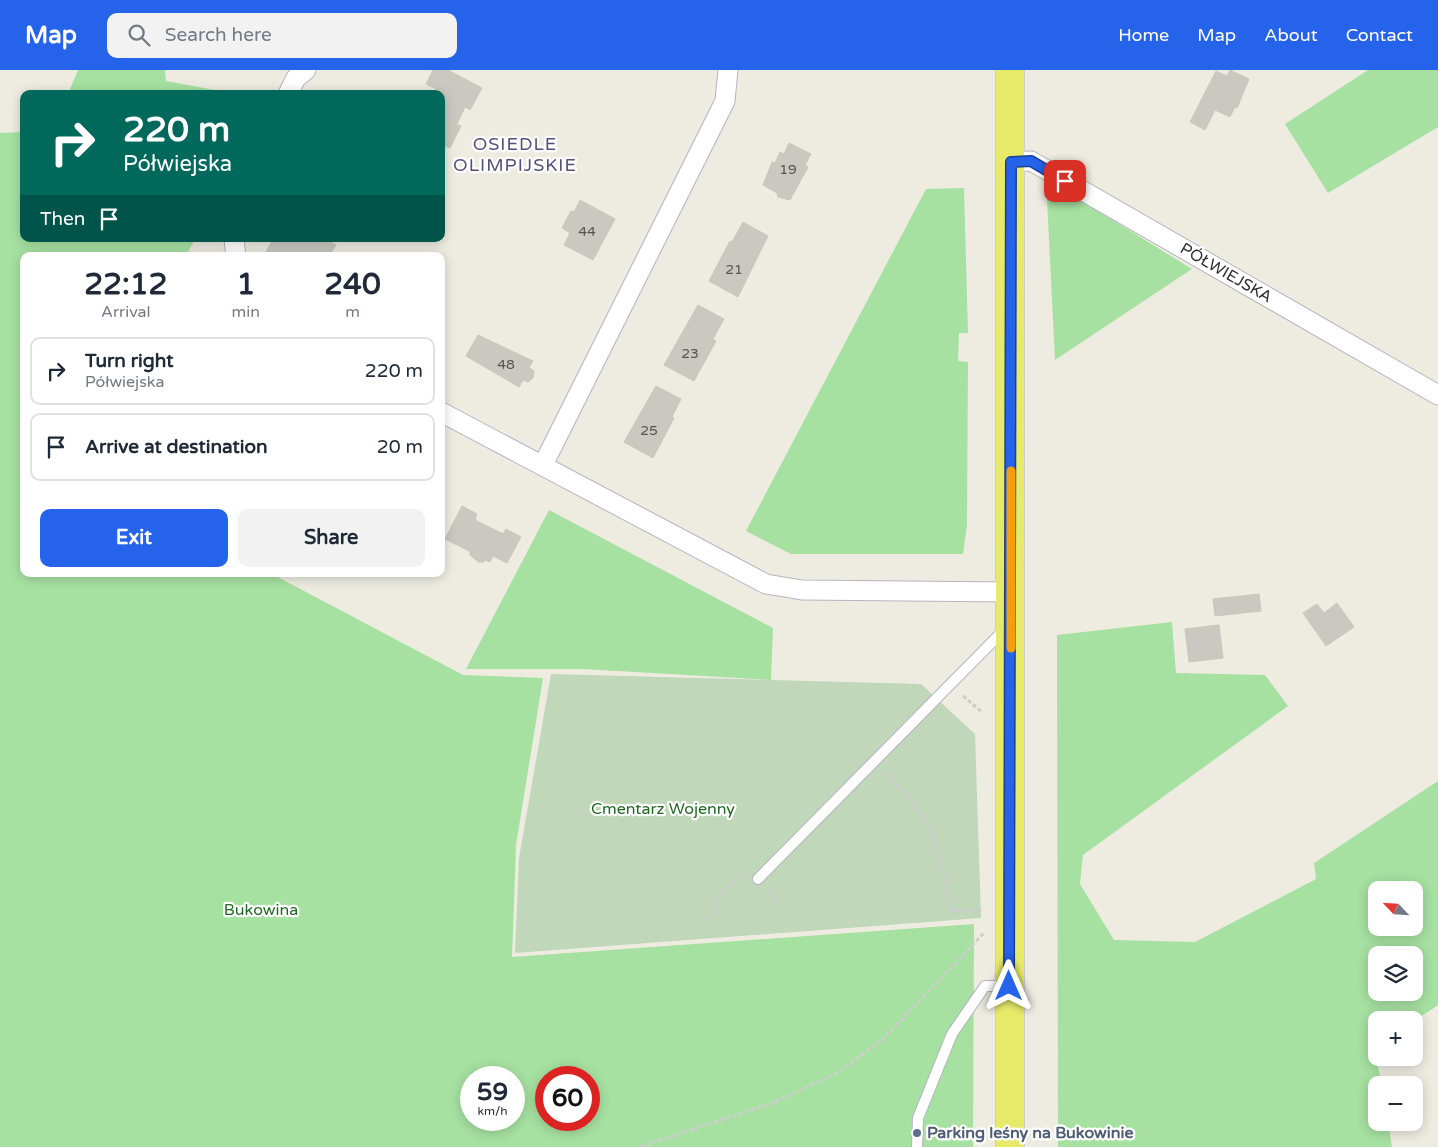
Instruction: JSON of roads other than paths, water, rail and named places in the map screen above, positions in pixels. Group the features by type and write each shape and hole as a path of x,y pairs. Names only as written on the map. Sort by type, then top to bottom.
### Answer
{"main road":[{"path":"1010,70 1010,1147"}],"street":[{"path":"290,90 296,78 306,70"},
{"path":"542,465 725,101 728,70"},
{"name":"PÓŁWIEJSKA","path":"1011,162 1031,161 1438,395"},
{"path":"445,414 766,584 802,590 1011,592"}],"lane":[{"path":"758,879 1011,624"},
{"path":"917,1147 918,1118 952,1034 985,986 1009,986"}],"place":[{"name":"Parking leśny na Bukowinie","path":"917,1133"}],"district":[{"name":"OSIEDLE OLIMPIJSKIE","path":"515,154"}],"park label":[{"name":"Cmentarz Wojenny","path":"663,809"},
{"name":"Bukowina","path":"261,910"}]}
